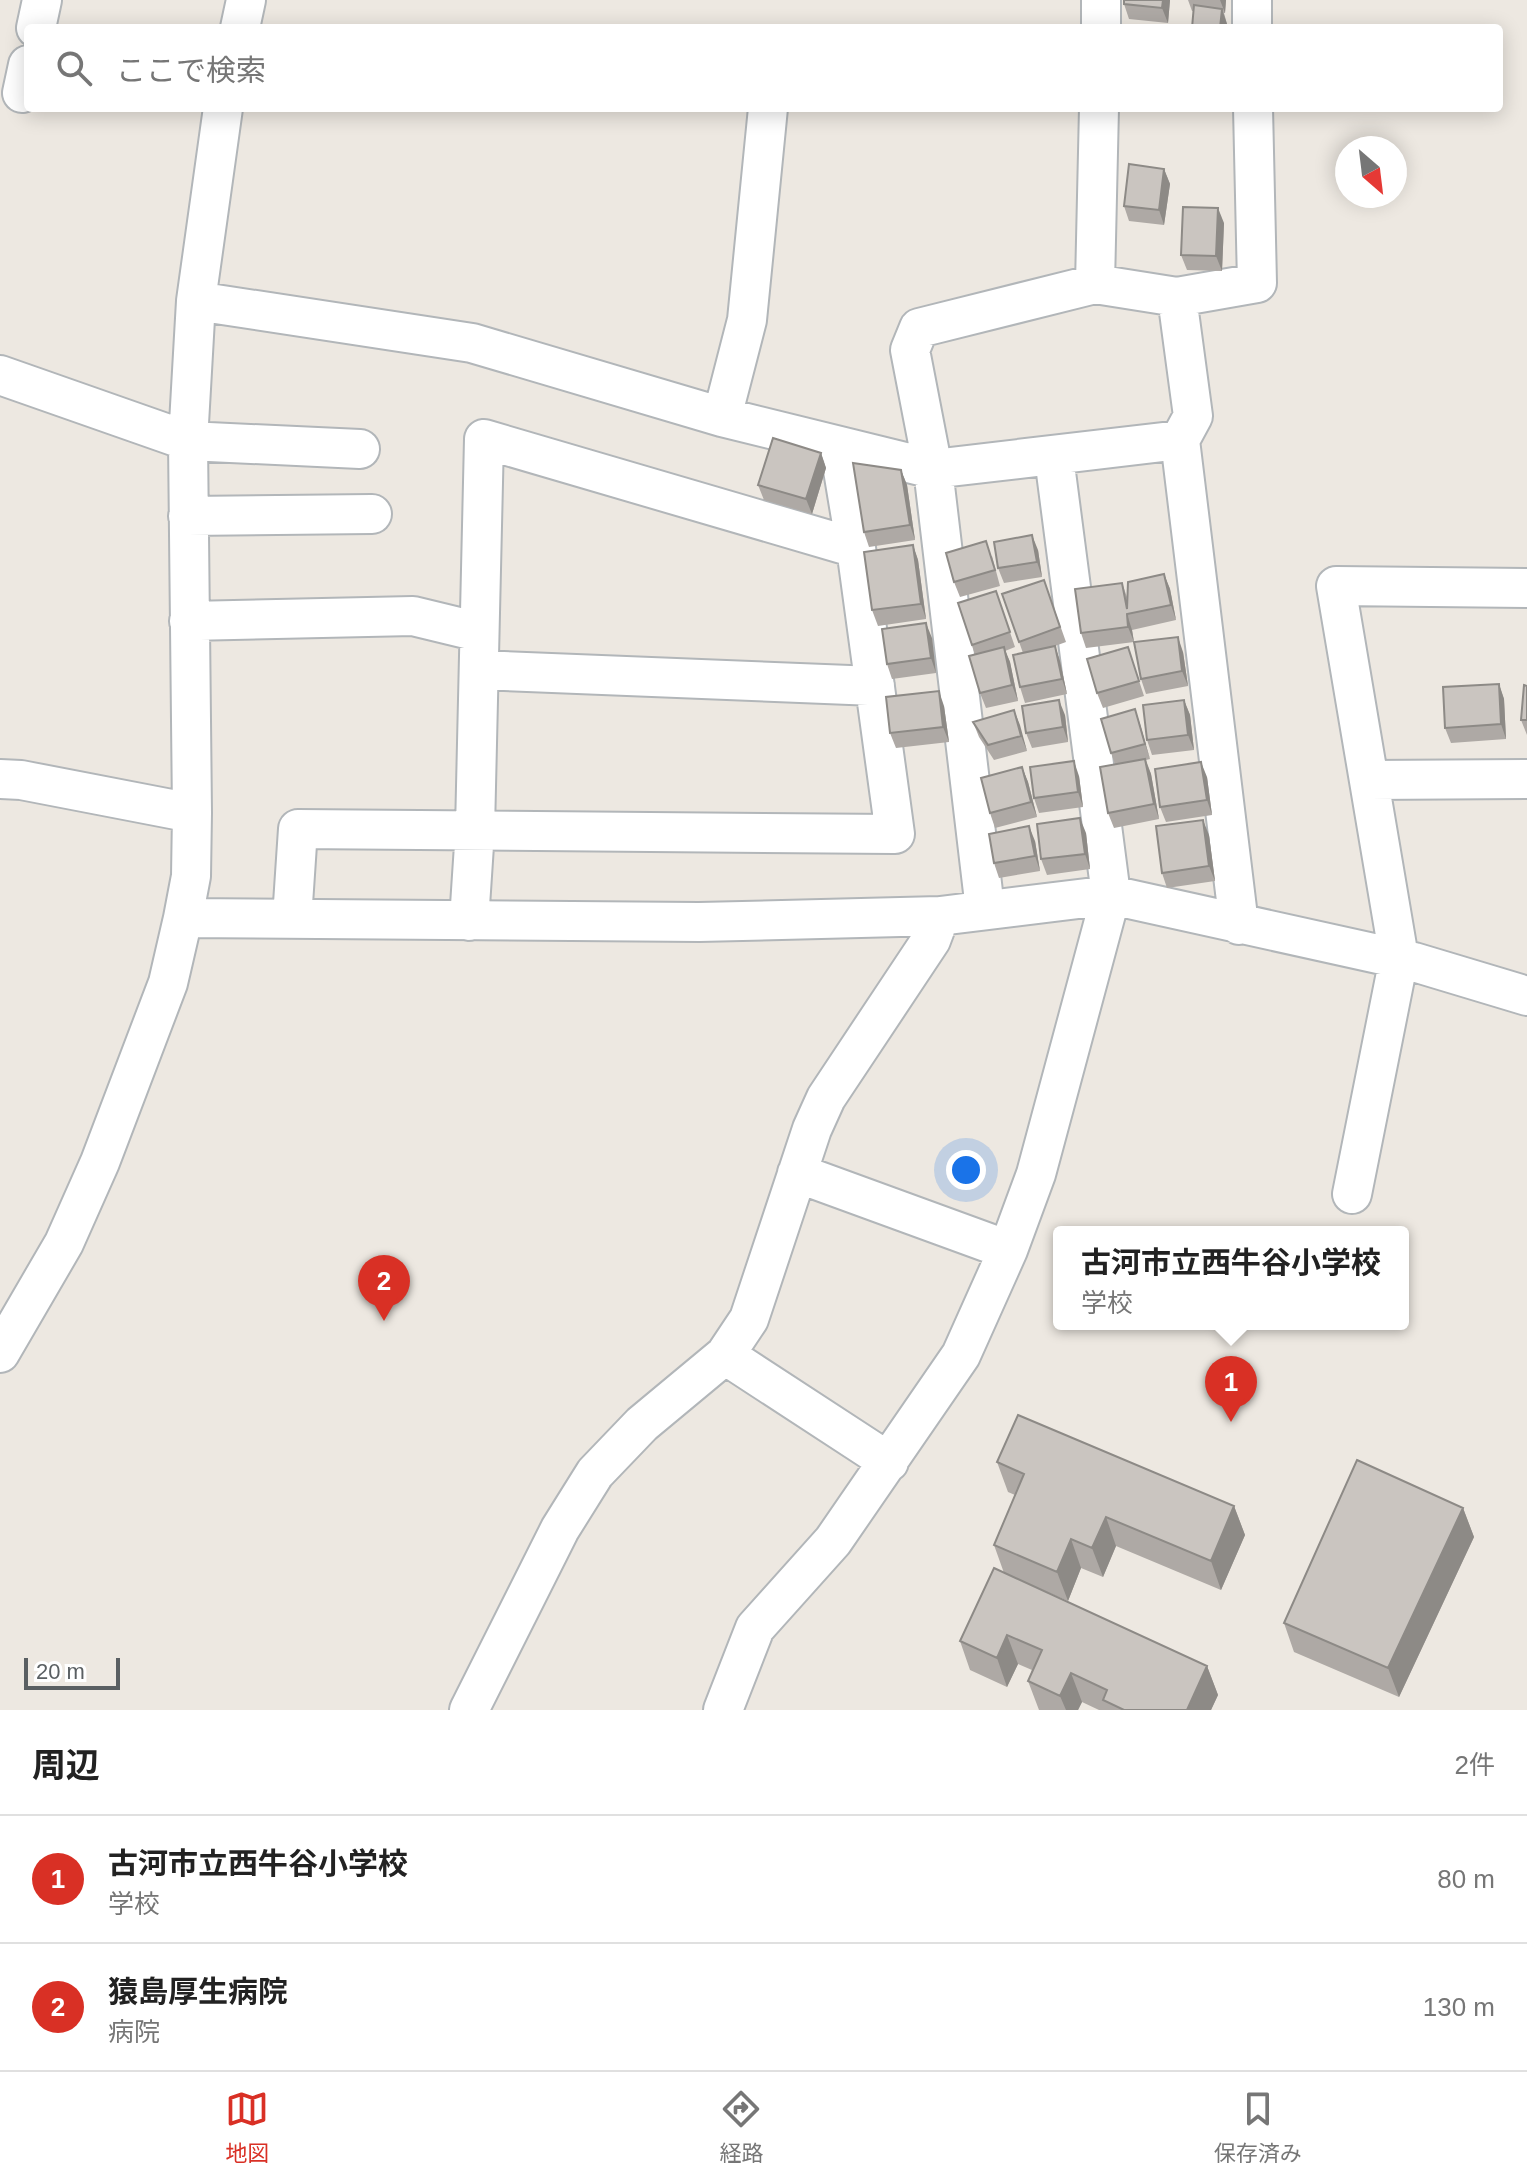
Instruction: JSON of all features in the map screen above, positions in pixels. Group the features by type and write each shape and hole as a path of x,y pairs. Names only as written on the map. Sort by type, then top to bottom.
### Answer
{"street":[{"path":"37,24 42,0"},
{"path":"241,24 246,0"},
{"path":"1101,0 1101,24"},
{"path":"1252,0 1252,24"},
{"path":"3,1341 64,1243 100,1162 168,983 191,876 188,441 196,301 222,112"},
{"path":"722,417 747,320 768,112"},
{"path":"1095,284 1099,112"},
{"path":"985,909 933,469 910,350 919,328 1095,284 1177,297 1257,283 1253,112"},
{"path":"1177,297 1193,416 1180,440 1239,925"},
{"path":"196,301 472,343 722,417 933,469 1180,440"},
{"path":"0,375 188,441 360,449"},
{"path":"469,921 475,830 484,439 856,548"},
{"path":"292,919 298,829 895,834 839,446"},
{"path":"723,1710 755,1628 833,1541 961,1355 1008,1250 1036,1174 1111,895 1054,457"},
{"path":"188,516 372,514"},
{"path":"1352,1194 1399,958 1336,586 1527,588"},
{"path":"189,621 413,616 479,632"},
{"path":"479,670 875,686"},
{"path":"0,779 21,780 192,813"},
{"path":"1369,780 1527,779"},
{"path":"183,918 699,922 940,916 1111,895 1399,958 1527,996"},
{"path":"469,1710 560,1529 595,1473 642,1424 725,1355 749,1319 812,1129 837,1078 931,940 940,916"},
{"path":"797,1173 1008,1250"},
{"path":"725,1355 889,1462"}],"building":[{"path":"1124,0 1163,0 1162,8 1124,4"},
{"path":"1194,5 1222,9 1220,24 1192,24"},
{"path":"1129,164 1164,169 1159,210 1124,206"},
{"path":"1183,207 1218,208 1216,256 1181,255"},
{"path":"773,438 821,453 806,499 758,485"},
{"path":"853,463 901,470 910,525 864,532"},
{"path":"1032,535 1037,562 998,568 994,542"},
{"path":"986,541 995,570 954,582 946,553"},
{"path":"913,545 921,604 872,610 864,552"},
{"path":"1164,574 1171,605 1127,614 1128,627 1081,633 1075,589 1122,583 1127,609 1128,582"},
{"path":"1044,580 1060,627 1019,642 1002,594"},
{"path":"996,591 1010,632 972,645 958,603"},
{"path":"926,623 931,658 887,664 882,629"},
{"path":"1178,637 1182,671 1141,679 1134,642"},
{"path":"1055,646 1062,679 1020,687 1013,655"},
{"path":"1004,647 1012,685 980,693 969,656"},
{"path":"1128,647 1139,681 1097,693 1087,659"},
{"path":"1499,684 1501,724 1445,728 1443,687"},
{"path":"1524,685 1527,686 1527,720 1521,720"},
{"path":"939,691 943,727 890,733 886,697"},
{"path":"1059,700 1063,727 1026,733 1022,706"},
{"path":"1184,700 1188,735 1147,740 1143,705"},
{"path":"1135,709 1145,744 1111,753 1101,719"},
{"path":"1014,710 1021,736 988,745 973,722"},
{"path":"1145,759 1154,804 1108,813 1100,767"},
{"path":"1074,761 1078,792 1034,798 1030,767"},
{"path":"1201,762 1207,800 1160,807 1155,769"},
{"path":"1022,767 1031,802 990,813 981,778"},
{"path":"1080,818 1085,854 1041,859 1037,824"},
{"path":"1203,820 1209,866 1162,873 1156,826"},
{"path":"1029,826 1035,856 994,863 989,834"},
{"path":"1018,1415 1234,1506 1211,1561 1106,1517 1092,1548 1071,1539 1057,1572 994,1545 1024,1474 997,1462"},
{"path":"1357,1460 1463,1508 1388,1668 1284,1623"},
{"path":"994,1568 1207,1666 1187,1710 1124,1710 1103,1700 1107,1690 1071,1673 1060,1696 1028,1681 1042,1650 1007,1635 997,1658 960,1641"}],"place":[{"name":"猿島厚生病院","path":"384,1321"},
{"name":"古河市立西牛谷小学校","path":"1231,1422"}]}
